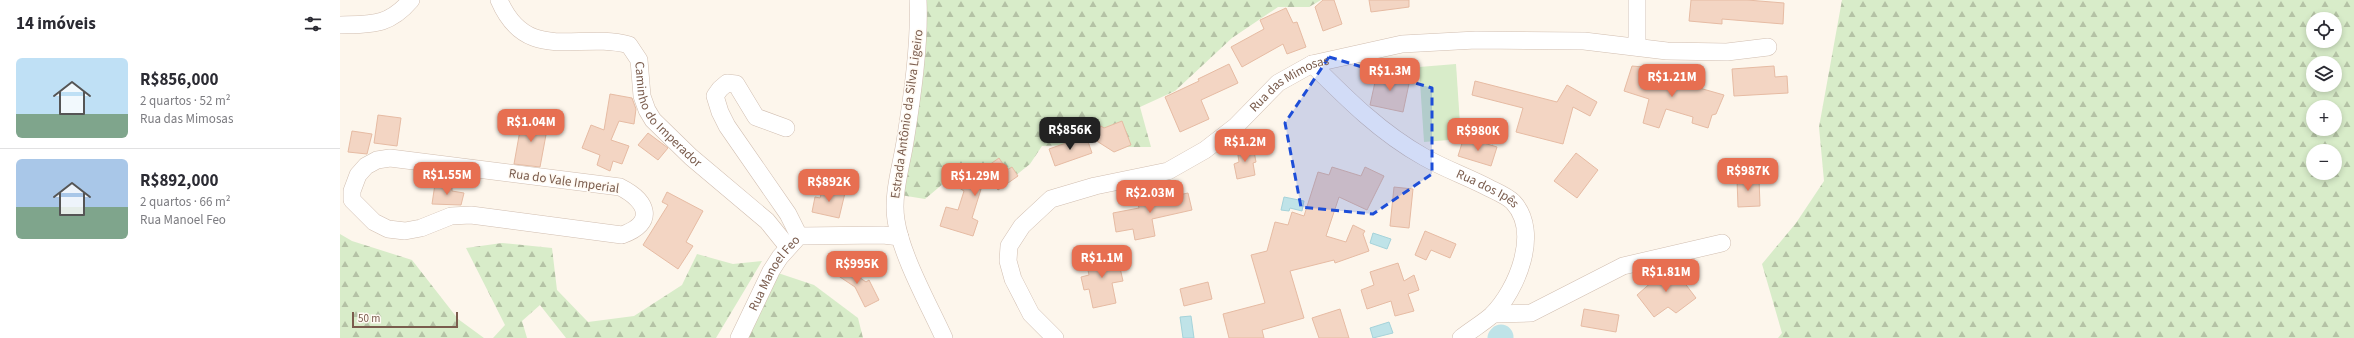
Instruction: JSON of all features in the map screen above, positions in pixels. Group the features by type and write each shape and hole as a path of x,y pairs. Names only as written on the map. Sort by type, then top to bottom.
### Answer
{"street":[{"path":"340,25 375,24 393,17 412,0"},
{"name":"Caminho do Imperador","path":"499,0 512,23 525,34 546,41 629,45 639,60 642,96 646,110 653,120 691,157 794,242"},
{"name":"Estrada Antônio da Silva Ligeiro","path":"918,0 917,38 906,134 894,202 900,237 944,338"},
{"path":"1637,0 1637,47"},
{"name":"Rua das Mimosas","path":"1055,338 1031,314 1013,279 1008,261 1010,246 1022,226 1051,199 1095,186 1168,171 1205,150 1236,126 1278,84 1312,64 1402,44 1476,40 1584,42 1637,47 1727,52 1768,47"},
{"name":"Rua dos Ipês","path":"1312,64 1358,110 1390,135 1424,157 1512,202 1520,212 1524,227 1526,249 1514,284 1493,314 1461,338"},
{"path":"786,128 756,117 736,84 727,83 720,88 715,96 720,112 727,126 788,214 794,242"},
{"name":"Rua do Vale Imperial","path":"390,158 620,187 632,193 642,201 645,211 641,223 634,231 622,235 472,215 451,216 421,228 405,231 388,229 374,222 352,200 346,191 366,166 377,160 390,158"},
{"name":"Rua Manoel Feo","path":"739,338 771,271 794,242 883,235 900,237"},
{"path":"1493,314 1531,313 1623,266 1722,243"}],"highlighted area":[{"path":"1329,57 1432,88 1432,174 1373,214 1301,207 1285,123"}],"green space":[{"path":"924,0 1321,0 1309,7 1278,7 1232,38 1175,91 1140,107 1151,147 1121,147 1110,127 1071,145 1042,146 1030,164 999,189 963,167 925,199 894,194"},
{"path":"1842,0 2354,0 2354,338 1778,338 1782,333 1762,264 1796,223 1824,181 1819,127"},
{"path":"1456,64 1461,139 1424,142 1419,67"},
{"path":"340,234 352,241 412,260 458,319 484,338 340,338"},
{"path":"502,243 552,248 557,290 588,322 634,316 682,285 697,254 733,264 762,261 716,338 566,338 540,305 522,321 527,338 493,338 505,325 466,248"},
{"path":"778,273 814,285 858,318 863,338 747,338"}],"water":[{"path":"1477,129 1496,135 1493,144 1474,138"},
{"path":"1284,197 1304,201 1302,211 1290,208 1289,211 1281,210"},
{"path":"1373,233 1391,239 1387,249 1370,243"},
{"path":"1191,316 1194,338 1183,338 1180,317"},
{"path":"1389,322 1393,333 1373,338 1370,328"}],"building":[{"path":"1323,0 1334,0 1342,24 1323,31 1315,7"},
{"path":"1369,0 1409,0 1409,7 1371,12"},
{"path":"1691,0 1747,0 1784,3 1783,24 1722,19 1722,24 1689,21"},
{"path":"1286,8 1293,23 1297,22 1306,47 1287,54 1283,44 1242,67 1231,47 1264,29 1260,20"},
{"path":"1229,64 1238,83 1201,100 1209,119 1180,132 1165,97 1199,81 1198,79"},
{"path":"1632,66 1643,67 1643,72 1724,95 1716,114 1712,115 1708,128 1692,123 1693,117 1666,109 1659,128 1643,123 1649,99 1624,91"},
{"path":"1774,66 1775,77 1787,76 1788,93 1734,96 1732,69"},
{"path":"1377,73 1410,79 1403,112 1370,105"},
{"path":"1475,81 1557,102 1567,85 1597,102 1590,116 1573,107 1563,144 1516,132 1523,108 1472,95"},
{"path":"610,94 632,98 636,109 634,124 619,121 611,140 629,146 622,164 613,161 610,171 597,165 600,155 582,148 591,125 604,130"},
{"path":"378,115 401,118 397,146 374,143"},
{"path":"522,119 548,124 540,167 514,164"},
{"path":"1122,121 1131,145 1114,152 1092,138 1101,126 1104,128"},
{"path":"352,131 372,134 367,154 348,152"},
{"path":"648,133 668,148 658,160 638,145"},
{"path":"1086,136 1092,153 1055,166 1049,149"},
{"path":"1464,137 1497,147 1491,166 1458,156"},
{"path":"1253,146 1256,162 1253,163 1255,175 1237,179 1234,164 1239,162 1237,149"},
{"path":"1576,153 1598,170 1577,198 1554,181"},
{"path":"999,158 1007,170 1012,167 1018,176 998,190 986,173 972,218 978,221 973,236 940,226 946,207 958,210 964,191 953,184 960,173 969,179"},
{"path":"1332,167 1361,176 1365,167 1384,176 1367,210 1339,197 1326,236 1346,242 1353,225 1365,231 1363,234 1369,251 1335,263 1334,260 1290,271 1304,318 1262,330 1264,338 1229,338 1223,314 1265,303 1251,255 1267,251 1275,222 1288,225 1292,212 1304,216 1318,172 1329,175"},
{"path":"1759,178 1760,206 1738,207 1737,179"},
{"path":"435,184 452,186 452,191 464,193 461,205 432,204"},
{"path":"1394,187 1413,189 1409,228 1390,226"},
{"path":"823,188 845,193 839,218 812,212 815,197 820,198"},
{"path":"667,192 703,211 686,242 693,246 678,269 643,245 668,205 662,202"},
{"path":"1188,193 1192,210 1152,219 1155,236 1135,240 1133,229 1116,232 1113,213 1139,208 1136,197 1148,194 1150,201"},
{"path":"1425,231 1456,244 1450,258 1431,250 1426,260 1415,255"},
{"path":"1105,253 1118,259 1123,281 1112,283 1116,303 1093,308 1089,289 1084,290 1081,277 1089,275 1085,257"},
{"path":"837,262 866,282 869,280 879,300 865,307 855,287 831,271"},
{"path":"1398,263 1404,281 1414,275 1419,290 1408,294 1414,311 1395,316 1391,301 1367,309 1361,290 1374,285 1370,272"},
{"path":"1671,265 1696,298 1676,313 1668,307 1654,317 1637,295"},
{"path":"1208,282 1212,299 1184,306 1180,289"},
{"path":"1340,309 1349,338 1319,338 1312,318"},
{"path":"1584,309 1619,315 1616,332 1581,326"}]}
